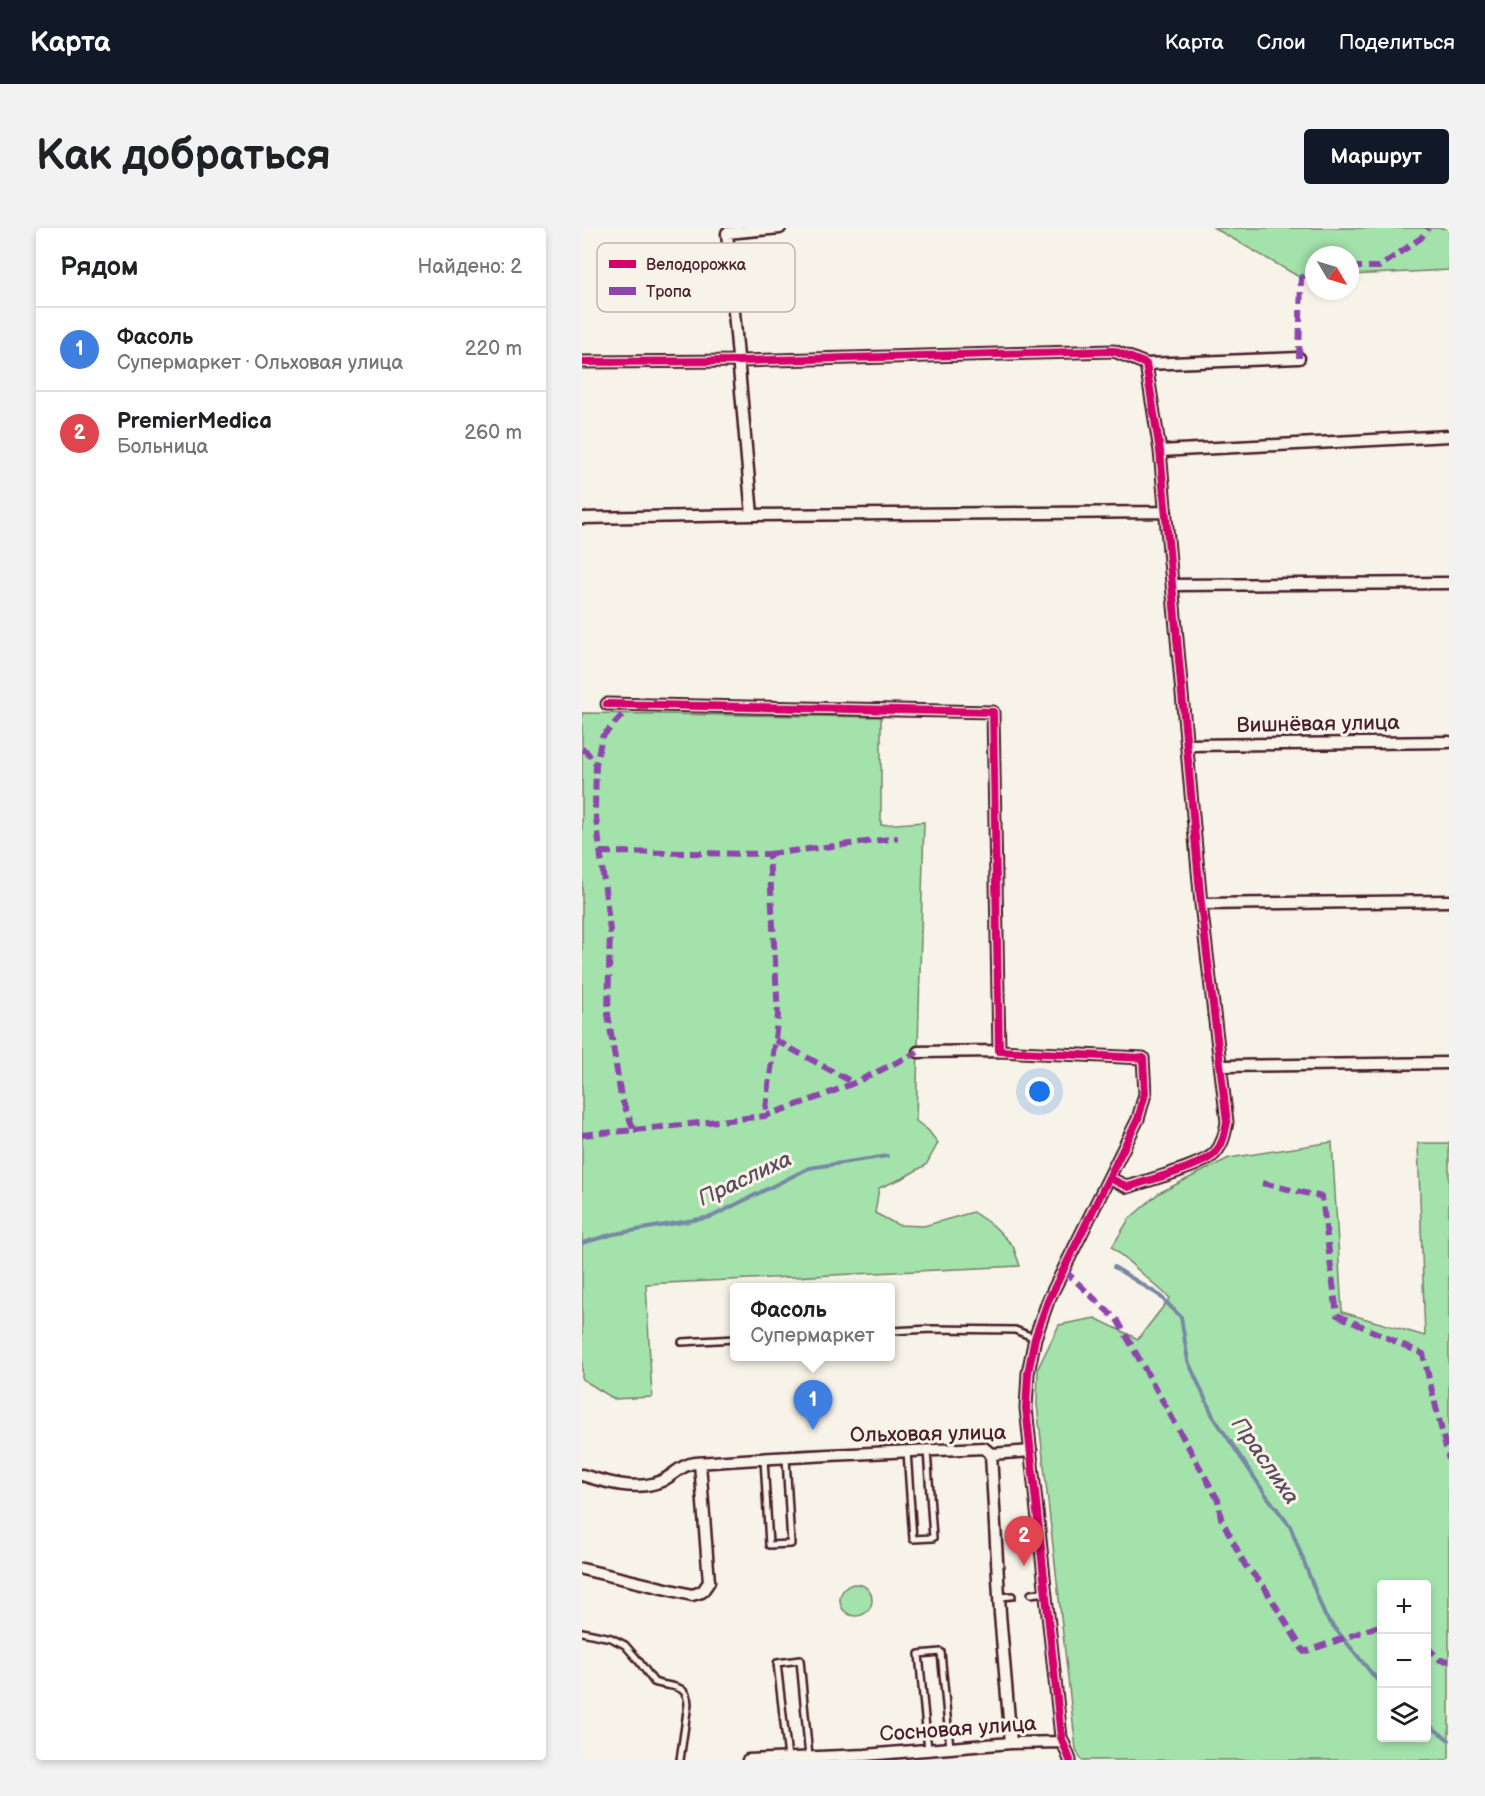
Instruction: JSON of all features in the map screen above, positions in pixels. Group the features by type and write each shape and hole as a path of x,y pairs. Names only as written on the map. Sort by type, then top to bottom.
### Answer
{"street":[{"path":"728,243 727,233 780,228"},
{"path":"734,312 752,515"},
{"path":"582,362 739,361 1114,351 1146,364 1299,358"},
{"path":"1109,1178 1128,1187 1205,1161 1216,1152 1224,1138 1227,1122 1202,904 1160,451 1146,364"},
{"path":"1160,451 1449,436"},
{"path":"582,518 1166,512"},
{"path":"1173,585 1449,583"},
{"path":"606,704 993,712 999,1051"},
{"name":"Вишнёвая улица","path":"1187,745 1449,742"},
{"path":"1202,904 1449,902"},
{"path":"918,1052 999,1051 1143,1058 1145,1094 1138,1119 1048,1301 1035,1338 1028,1372 1026,1408 1045,1592 1061,1737 1070,1760"},
{"path":"1222,1066 1449,1063"},
{"name":"Ольховая улица","path":"584,1474 634,1486 658,1483 690,1463 927,1450 984,1448 991,1454 1030,1451"},
{"path":"991,1454 1011,1743"},
{"path":"582,1569 692,1595 702,1592 709,1582 700,1463"},
{"name":"Сосновая улица","path":"748,1760 1011,1743 1063,1742"}],"lane":[{"path":"895,1331 1015,1330 1035,1338"},
{"path":"682,1342 730,1339"},
{"path":"907,1451 913,1539 933,1538 927,1450"},
{"path":"764,1459 769,1545 791,1544 786,1458"},
{"path":"1032,1594 1045,1592"},
{"path":"1000,1597 1012,1596"},
{"path":"582,1632 618,1641 632,1652 654,1682 685,1691 688,1704 680,1760"},
{"path":"928,1750 919,1654 941,1652 950,1748"},
{"path":"788,1758 777,1663 800,1660 809,1757"}],"green space":[{"path":"1214,228 1449,228 1449,270 1359,275 1359,246 1305,246 1305,278 1301,278"},
{"path":"582,713 881,717 881,825 924,822 916,1121 928,1130 938,1143 926,1165 879,1188 875,1213 898,1225 924,1226 973,1212 995,1227 1013,1246 1020,1266 646,1284 652,1397 614,1399 582,1379"},
{"path":"1332,1142 1342,1312 1425,1336 1418,1143 1449,1143 1449,1760 1081,1760 1076,1749 1037,1404 1038,1368 1059,1325 1095,1318 1138,1339 1170,1298 1112,1247 1129,1219 1159,1193 1229,1158"},
{"path":"856,1584 867,1589 872,1600 867,1611 856,1616 845,1611 840,1600 845,1589"}],"waterway":[{"name":"Праслиха","path":"582,1243 614,1234 711,1217 809,1168 887,1156"},
{"name":"Праслиха","path":"1114,1267 1159,1295 1181,1317 1188,1361 1213,1416 1266,1495 1290,1526 1325,1616 1377,1680"},
{"name":"Праслиха","path":"1431,1727 1449,1740"}],"marked path":[{"path":"1359,267 1379,267 1421,238 1428,228"},
{"path":"1299,358 1301,278 1305,274"},
{"path":"582,1135 634,1130 621,1097 608,1014 610,930 595,809 596,764 602,737 624,713"},
{"path":"582,749 596,764"},
{"path":"769,854 898,838"},
{"path":"600,852 769,854 778,1015 765,1116"},
{"path":"775,1040 854,1083"},
{"path":"634,1130 765,1116 854,1083 918,1052"},
{"path":"1262,1183 1322,1197 1337,1315 1423,1354 1449,1460"},
{"path":"1064,1270 1118,1321 1218,1500 1221,1518 1245,1565 1263,1585 1304,1652 1377,1627"},
{"path":"1431,1651 1440,1660 1449,1661"}],"cycle path":[{"path":"582,362 739,361 1114,351 1146,364 1160,451 1201,904 1227,1122 1218,1150 1199,1163 1128,1187 1109,1178"},
{"path":"607,704 993,712 999,1051 1143,1058 1145,1094 1138,1119 1048,1301 1035,1338 1028,1373 1026,1408 1061,1737 1070,1760"}],"place":[{"name":"Фасоль","path":"813,1430"},
{"name":"PremierMedica","path":"1024,1566"}]}
